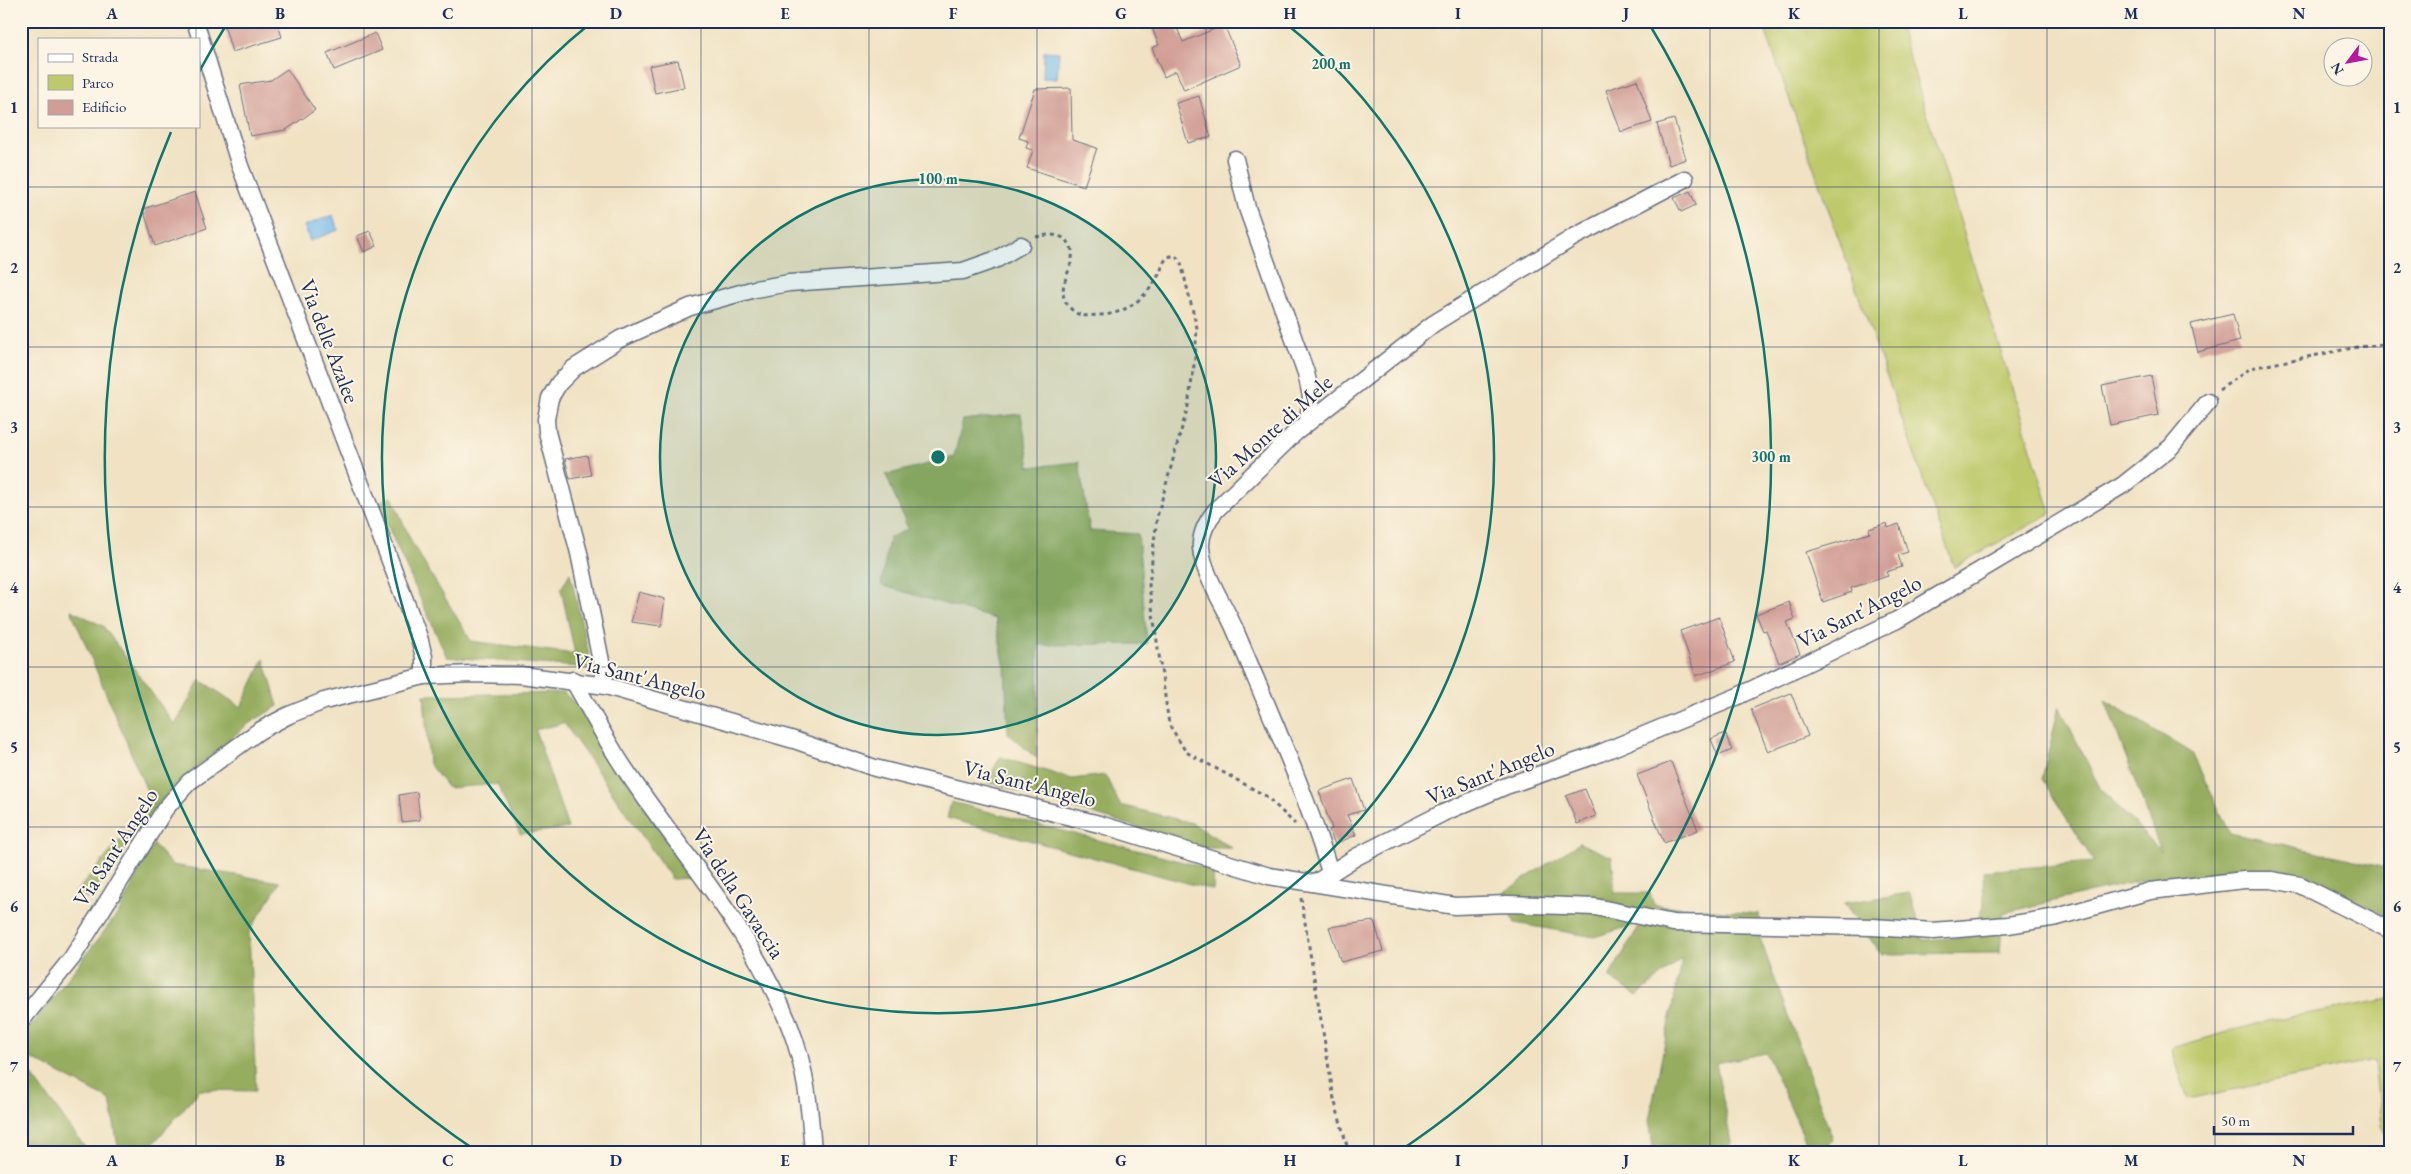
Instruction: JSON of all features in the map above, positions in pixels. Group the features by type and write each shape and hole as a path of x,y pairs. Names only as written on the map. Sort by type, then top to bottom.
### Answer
{"street":[{"name":"Via delle Azalee","path":"195,21 240,166 419,636 424,658 424,676"},
{"path":"1236,159 1250,217 1306,373 1311,396 1308,421"},
{"name":"Via Monte di Mele","path":"1330,872 1303,793 1235,629 1208,572 1201,547 1204,528 1216,510 1308,421 1433,324 1470,299 1574,237 1684,179"},
{"path":"606,686 580,553 547,432 547,414 550,398 566,376 620,339 690,307 755,288 790,283 963,271 997,259 1021,245"},
{"name":"Via Sant'Angelo","path":"1317,882 1330,872 1443,812 1506,786 1593,756 1736,696 1897,620 2123,485 2170,447 2208,402"},
{"name":"Via Sant'Angelo","path":"21,1021 72,958 164,809 189,782 259,731 289,715 333,698 424,676 472,674 574,680 606,686 794,740 875,768 1099,824 1269,876 1317,882 1455,906 1507,904 1587,907 1673,923 1874,927 1934,931 2008,925 2057,917 2150,891 2244,880 2271,880 2300,885 2390,930"},
{"name":"Via della Gavaccia","path":"574,680 627,772 725,909 773,990 790,1027 800,1058 810,1115 813,1153"}],"path":[{"path":"1021,245 1033,238 1047,234 1063,238 1069,244 1072,261 1063,292 1065,301 1070,308 1084,316 1107,315 1130,307 1149,289 1168,257 1175,256 1184,269 1197,328 1195,358 1188,406 1157,517 1149,586"},
{"path":"2208,402 2229,382 2251,368 2358,347 2390,344"}],"green space":[{"path":"1762,21 1898,21 2051,513 1954,567"},
{"path":"1021,414 1030,467 1079,462 1090,531 1138,534 1147,644 1038,645 1036,758 1008,733 1005,668 995,619 881,585 889,538 908,529 886,475 954,457 963,420"},
{"path":"392,497 412,543 471,641 575,654 561,589 570,573 592,668 447,657 377,503"},
{"path":"71,610 103,626 175,725 200,680 241,707 264,659 278,706 248,724 171,789 88,899 76,892 152,803"},
{"path":"564,693 580,708 691,878 672,879 564,723 535,730 568,828 520,834 497,784 448,788 429,764 424,695"},
{"path":"2105,700 2192,753 2230,833 2387,867 2390,874 2390,918 2322,884 2270,874 2143,880 2003,913 2000,953 1881,954 1844,903 1910,893 1922,940 1971,937 1984,904 1983,871 2094,862 2042,779 2059,706 2100,788 2161,852"},
{"path":"1000,757 1072,779 1105,775 1120,805 1192,823 1232,848 1206,848 987,782"},
{"path":"951,802 1214,870 1213,890 947,818"},
{"path":"1579,843 1612,857 1615,893 1650,893 1654,905 1759,914 1760,938 1833,1140 1817,1153 1811,1153 1766,1053 1716,1063 1733,1153 1654,1153 1649,1120 1682,958 1637,996 1609,977 1641,923 1594,937 1515,923 1500,895"},
{"path":"153,844 172,865 280,882 249,932 256,1091 200,1090 145,1153 119,1153 110,1100 21,1053 21,1039 119,912"},
{"path":"2390,999 2390,1141 2381,1127 2374,1061 2188,1099 2171,1048 2267,1021"},
{"path":"21,1060 89,1153 21,1153"}],"water":[{"path":"1044,51 1059,52 1057,79 1043,78"},
{"path":"333,215 338,230 310,241 304,226"}],"building":[{"path":"223,21 277,21 282,37 232,52"},
{"path":"1149,21 1174,21 1183,42 1224,25 1241,65 1184,90 1176,71 1164,77 1152,48 1159,45"},
{"path":"375,33 382,50 334,70 327,53"},
{"path":"678,60 684,87 655,93 649,66"},
{"path":"287,69 315,110 286,130 250,136 240,85 271,80"},
{"path":"1637,80 1652,122 1621,132 1606,90"},
{"path":"1071,88 1072,140 1097,148 1084,186 1027,168 1033,150 1026,148 1028,141 1019,138 1035,89"},
{"path":"1199,96 1211,137 1188,143 1176,103"},
{"path":"1674,119 1686,159 1669,165 1657,124"},
{"path":"1690,191 1696,205 1681,212 1674,198"},
{"path":"195,192 207,228 155,246 143,209"},
{"path":"370,231 377,246 364,252 357,236"},
{"path":"2233,314 2240,341 2198,352 2191,324"},
{"path":"2151,376 2159,415 2110,425 2102,386"},
{"path":"587,455 591,475 570,479 565,459"},
{"path":"1887,523 1888,528 1899,524 1908,552 1898,555 1902,567 1886,572 1888,576 1851,588 1852,592 1823,602 1806,552 1870,533 1869,529"},
{"path":"639,592 665,599 661,626 631,622"},
{"path":"1789,602 1795,619 1787,622 1800,654 1779,663 1766,630 1763,631 1756,614"},
{"path":"1719,617 1735,662 1696,676 1680,631"},
{"path":"1791,693 1808,736 1768,752 1751,709"},
{"path":"1725,733 1732,750 1718,756 1711,739"},
{"path":"1671,762 1698,830 1664,843 1637,775"},
{"path":"1353,779 1364,810 1347,815 1356,835 1335,844 1329,830 1332,829 1319,791"},
{"path":"1585,789 1596,816 1577,824 1566,796"},
{"path":"417,792 420,820 402,822 399,795"},
{"path":"1374,921 1383,951 1341,962 1329,927"}]}
